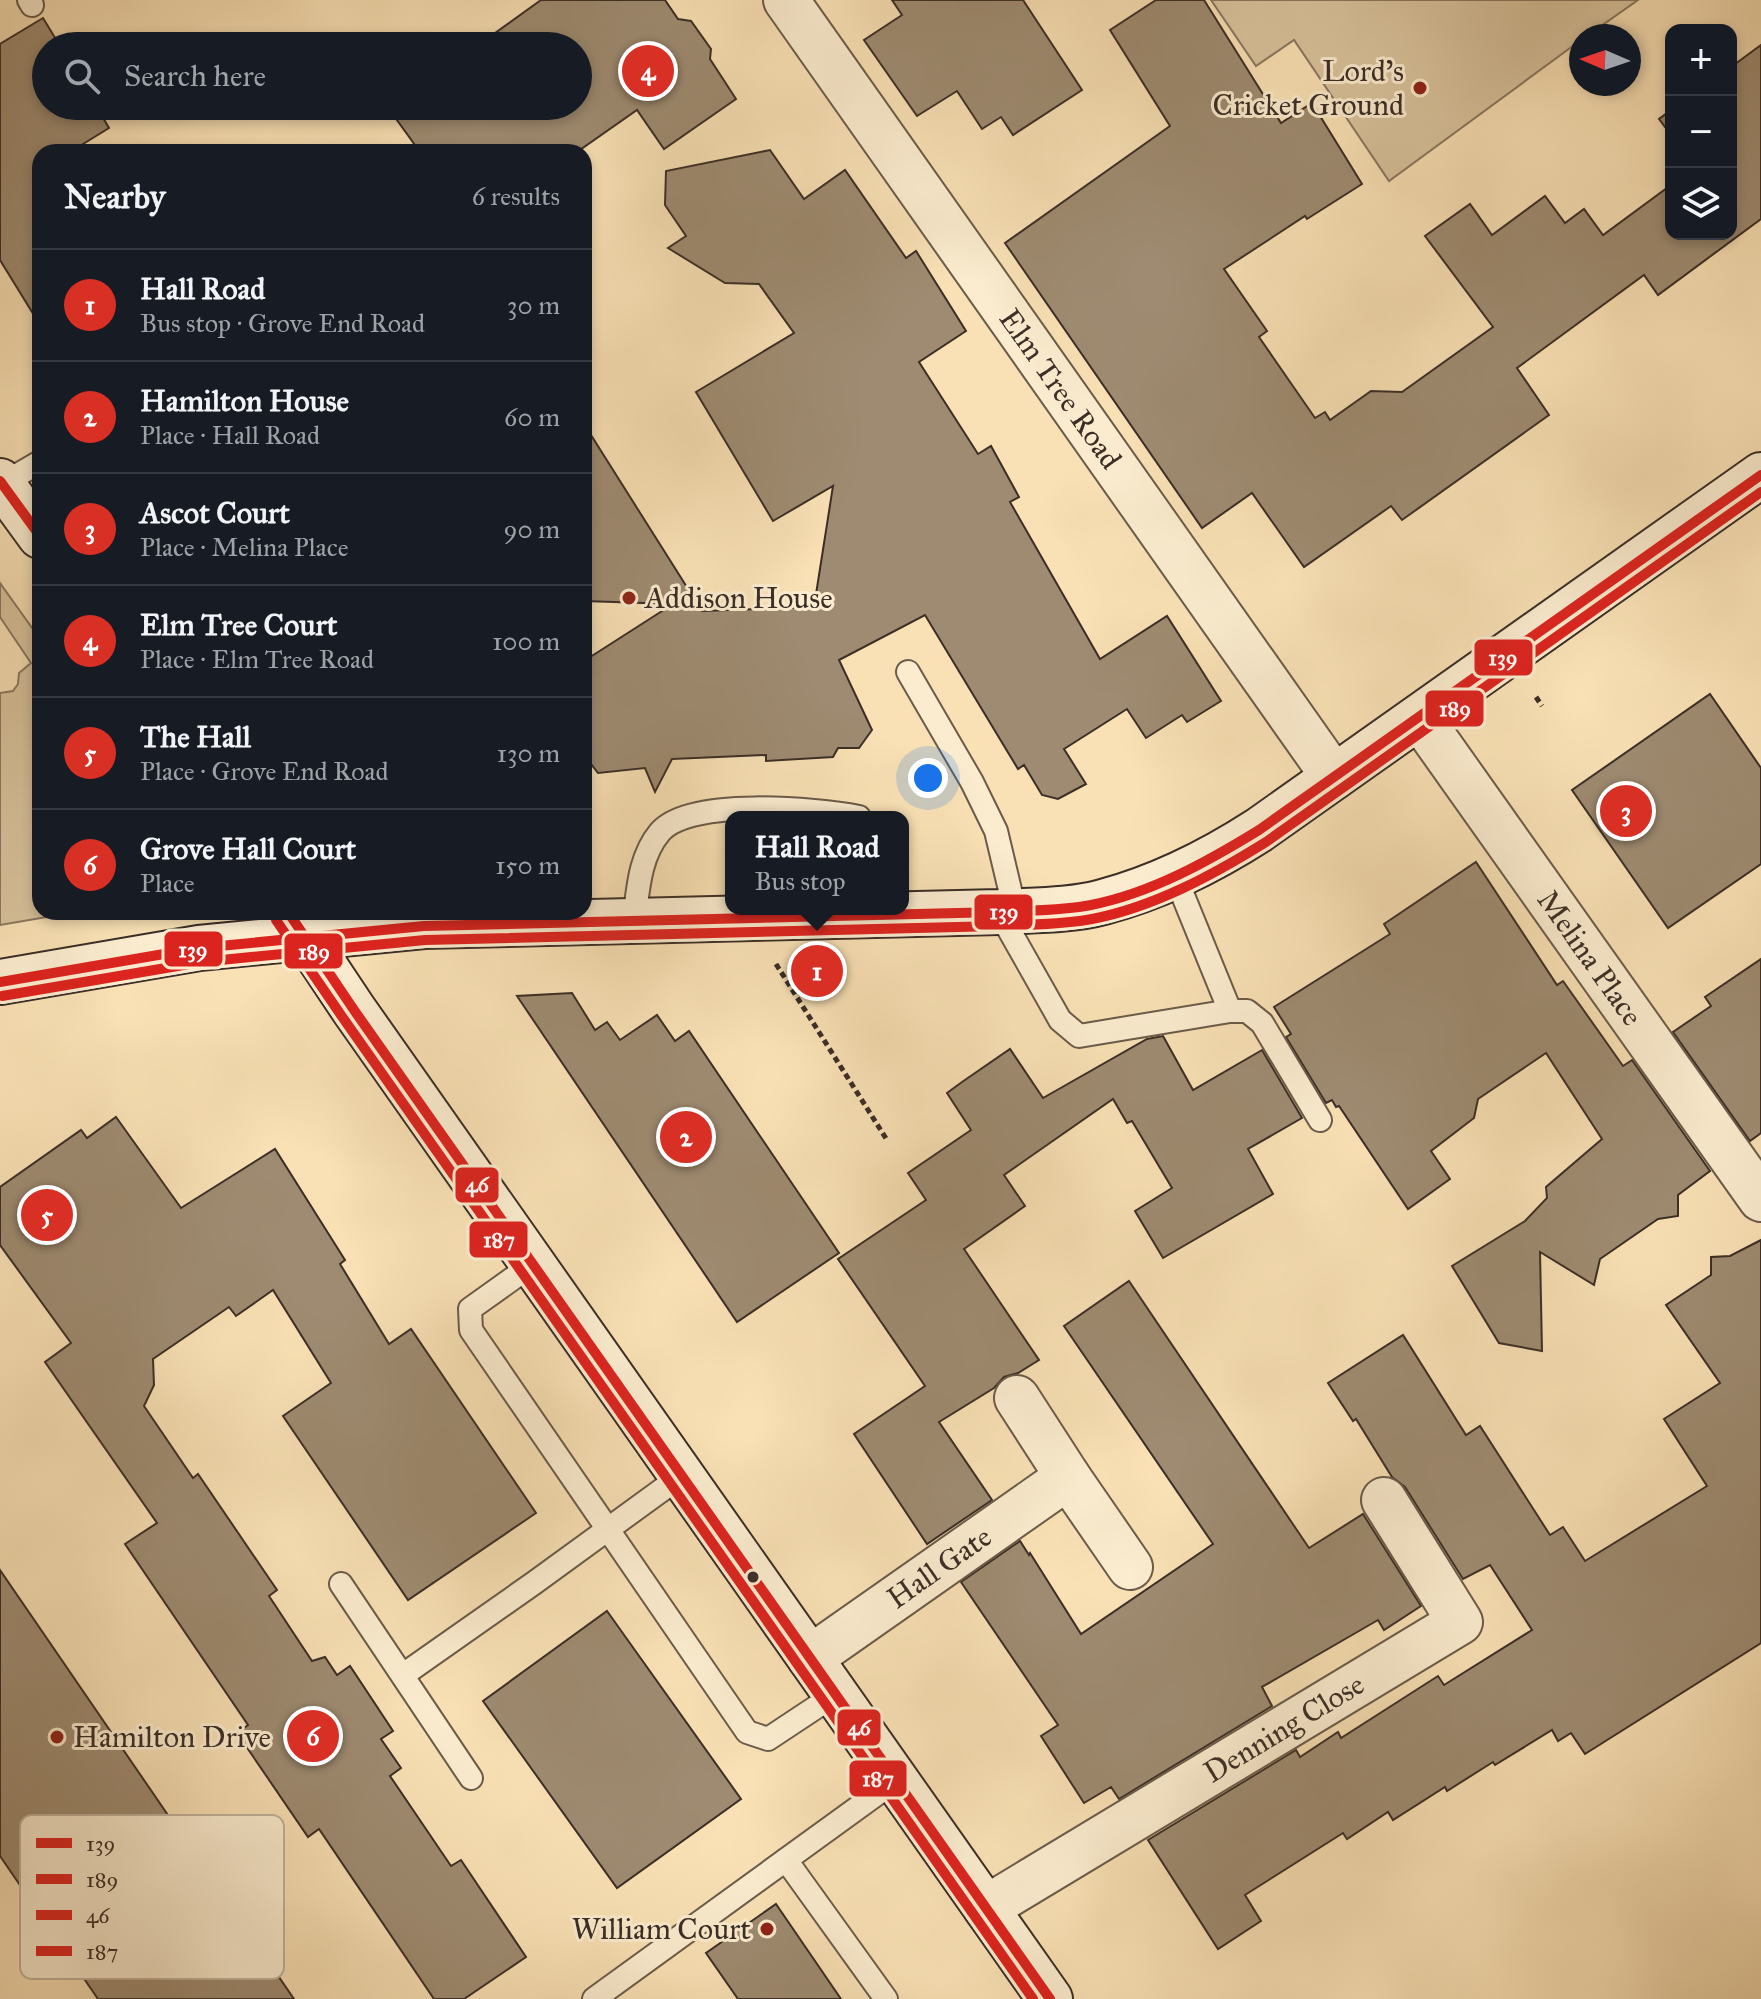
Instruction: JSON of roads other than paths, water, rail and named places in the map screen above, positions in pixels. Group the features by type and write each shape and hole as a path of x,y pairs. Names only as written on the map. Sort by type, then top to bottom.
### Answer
{"street":[{"name":"Elm Tree Road","path":"786,0 1334,777"},
{"path":"909,912 1007,912 1102,902 1175,876 1229,850 1761,475"},
{"path":"1,483 32,525"},
{"name":"Melina Place","path":"1420,718 1761,1199"},
{"path":"592,919 634,921 834,915"},
{"path":"0,982 199,948 297,924 424,926 511,920"},
{"path":"297,924 354,1010 1047,1998"},
{"path":"1017,1398 1130,1567"},
{"name":"Hall Gate","path":"810,1658 1068,1477"},
{"name":"Denning Close","path":"986,1908 1460,1622 1384,1500"}],"lane":[{"path":"1,483 32,466"},
{"path":"908,672 972,782 996,831 1007,912 1060,1020 1079,1036 1230,1011 1247,1011 1262,1023 1320,1120"},
{"path":"634,921 641,872 648,852 661,831 678,820 697,813 746,809 818,811"},
{"path":"1175,876 1230,1011"},
{"path":"533,1264 470,1309 471,1330 747,1732 768,1739 836,1694"},
{"path":"403,1675 681,1476"},
{"path":"341,1584 471,1778"},
{"path":"594,1999 896,1780"},
{"path":"786,1860 886,1999"}],"place":[{"name":"Elm Tree Court","path":"648,71"},
{"name":"Lord's Cricket Ground","path":"1420,88"},
{"name":"Addison House","path":"629,598"},
{"name":"Ascot Court","path":"1626,811"},
{"name":"Hall Road","path":"817,971"},
{"name":"Hamilton House","path":"686,1137"},
{"name":"The Hall","path":"47,1215"},
{"name":"Grove Hall Court","path":"313,1736"},
{"name":"Hamilton Drive","path":"57,1737"},
{"name":"William Court","path":"767,1929"}]}
